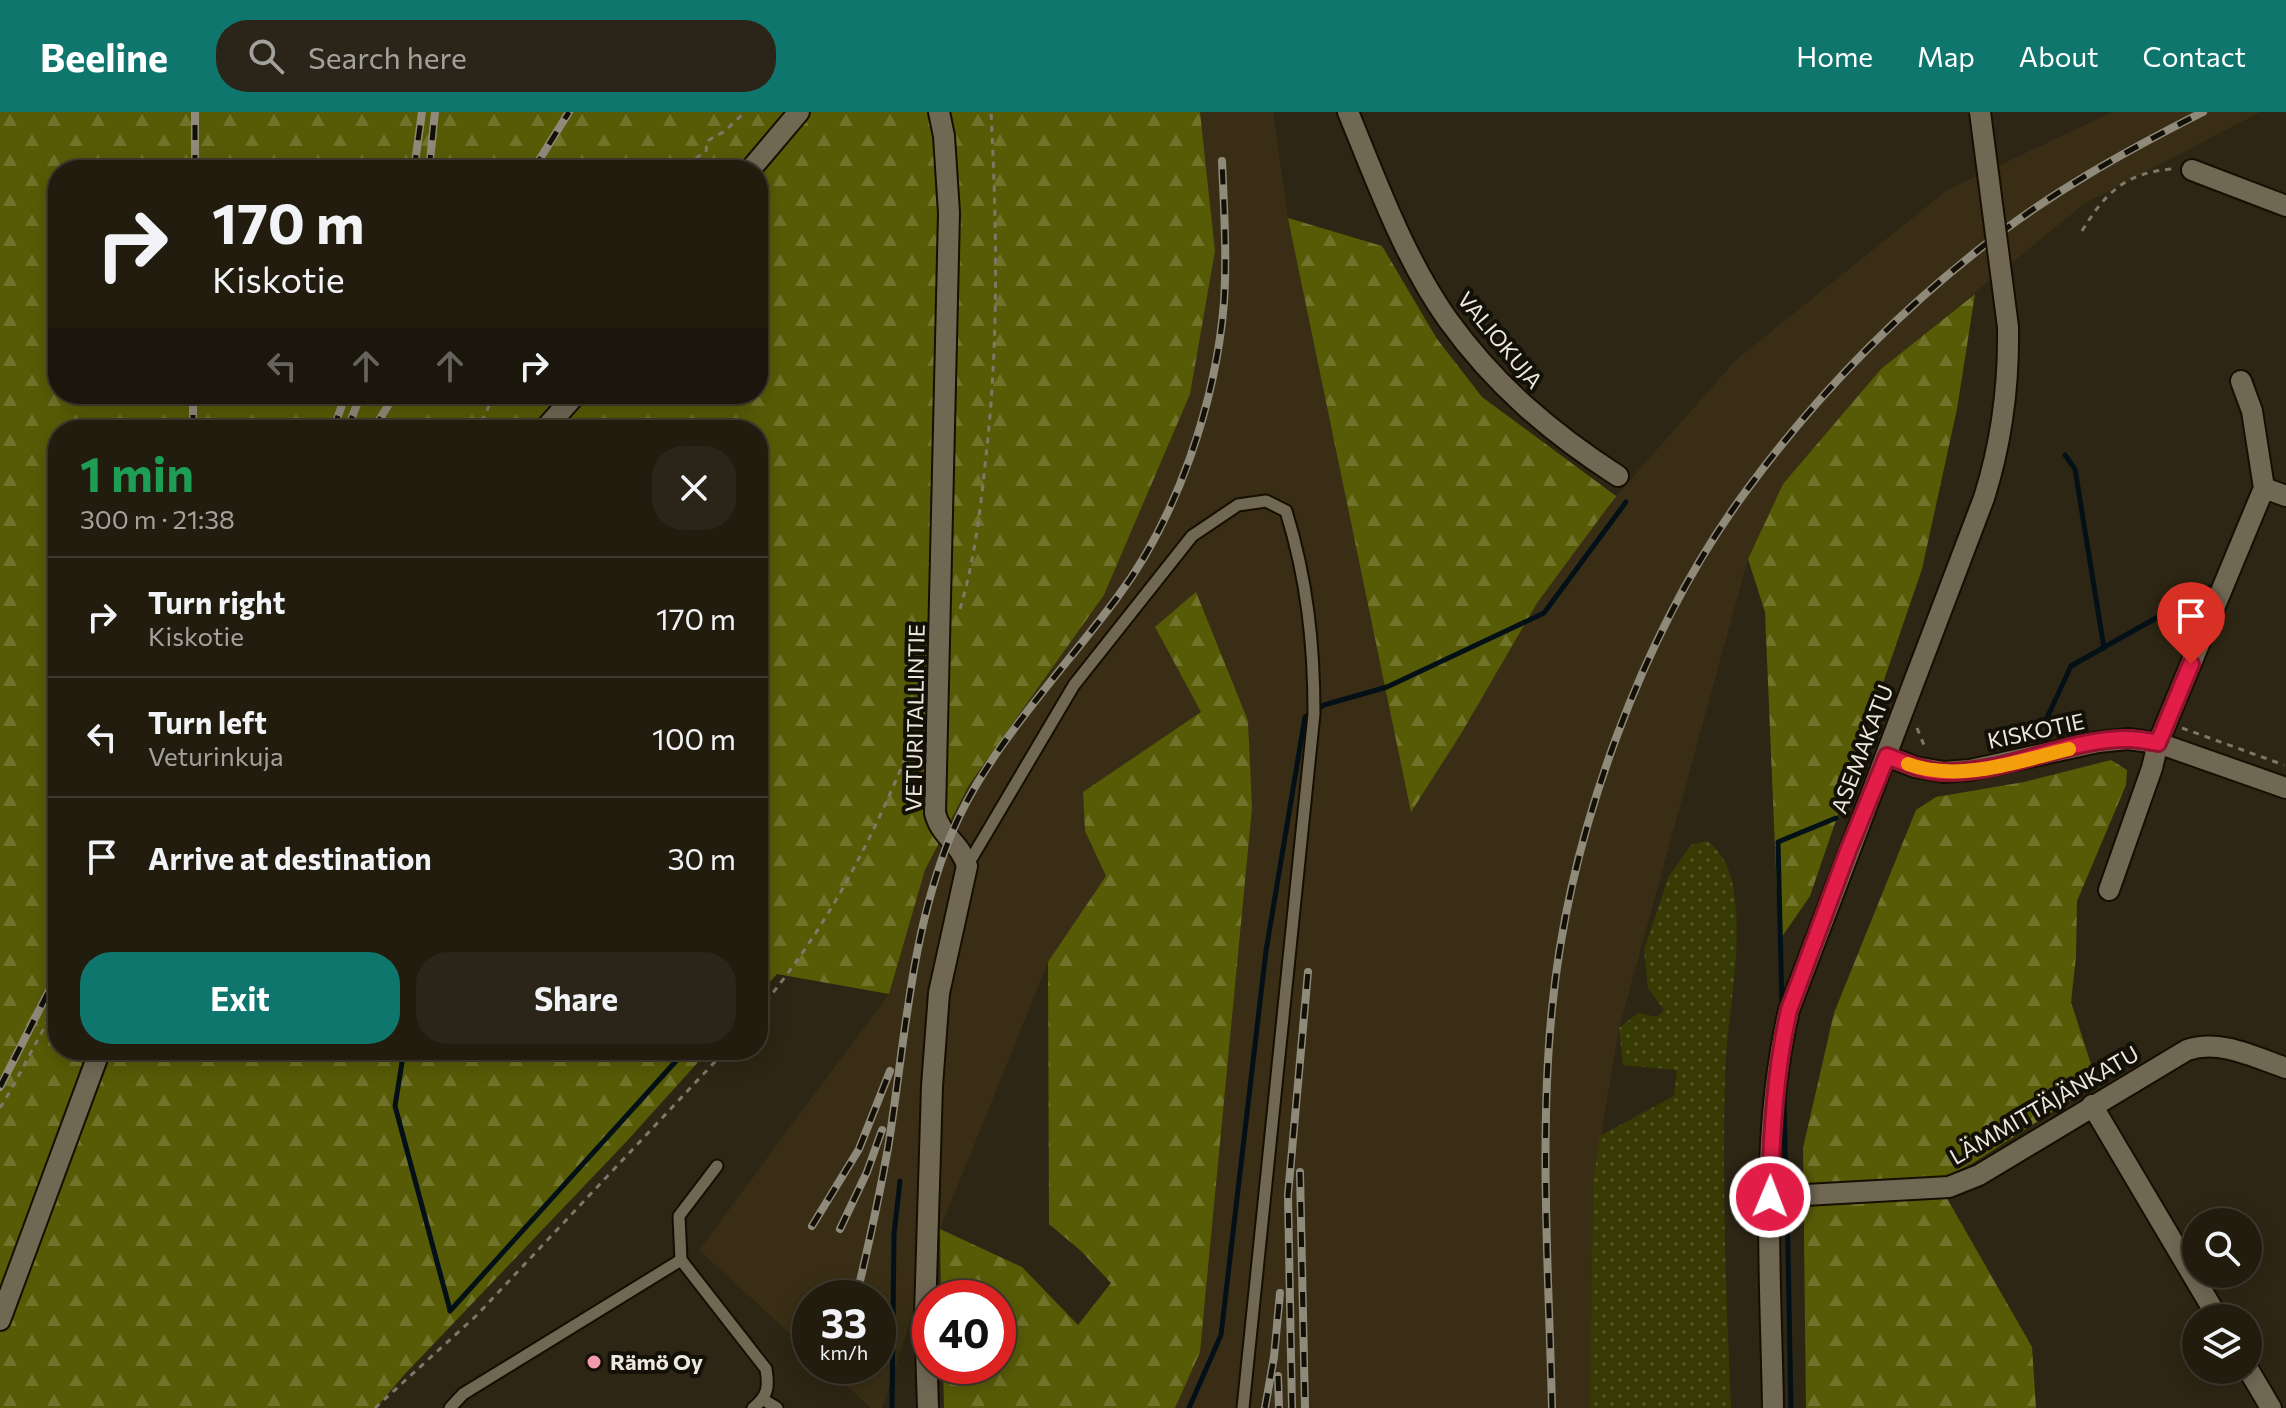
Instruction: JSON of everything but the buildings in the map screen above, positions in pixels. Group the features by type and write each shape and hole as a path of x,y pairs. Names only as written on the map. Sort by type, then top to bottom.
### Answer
{"street":[{"path":"758,160 799,112"},
{"name":"VETURITALLINTIE","path":"939,112 949,213 935,813 938,825 963,852 967,866"},
{"name":"VALIOKUJA","path":"1348,112 1413,261 1447,319 1530,413 1568,444 1618,476"},
{"name":"ASEMAKATU","path":"1773,1408 1770,1142 1789,1010 1994,467 2006,402 2008,327 1980,112"},
{"path":"2192,170 2286,206"},
{"path":"2109,890 2166,722 2264,488 2252,411 2241,381"},
{"path":"553,420 567,404"},
{"path":"2264,488 2286,496"},
{"name":"KISKOTIE","path":"1887,756 1944,772 1970,770 2098,742 2128,739 2158,743 2286,788"},
{"path":"928,1408 925,1315 932,1086 939,993 967,866"},
{"name":"LÄMMITTÄJÄNKATU","path":"1770,1197 1949,1187 1979,1175 2092,1105 2187,1050 2202,1045 2221,1046 2286,1068"},
{"path":"0,1320 96,1060"},
{"path":"2092,1105 2210,1304"},
{"path":"2257,1384 2271,1408"},
{"path":"2279,1408 2286,1405"}],"lane":[{"path":"967,866 1074,685 1192,536 1238,505 1266,501 1286,511 1301,562 1314,660 1314,714 1243,1408"},
{"path":"717,1166 679,1216 681,1260 766,1369 769,1385 764,1400 753,1408"},
{"path":"450,1408 463,1394 681,1260"},
{"path":"764,1400 777,1408"}],"path":[{"path":"692,160 706,152 707,141 725,131 745,112"},
{"path":"2082,231 2112,190 2159,170 2192,170"},
{"path":"1916,719 1918,733 1928,753 1923,768"},
{"path":"2166,722 2286,766"},
{"path":"0,1108 27,1064 36,1038 48,1019"},
{"path":"375,1408 476,1316 718,1060"}],"shaded area":[{"path":"1200,112 1273,112 1288,218 1462,732 1537,603 1616,496 1736,360 1946,191 2112,112 2260,112 2084,204 1881,369 1783,484 1748,559 1619,1028 1593,1183 1590,1408 1175,1408 1200,1352 1252,808 1248,721 1155,628 1201,712 1083,792 1085,831 1106,876 1048,962 940,1229 923,1280 912,1280 912,1315 896,1365 896,1280 792,1280 792,1335 699,1250 889,994 925,870 969,785 1104,595 1190,393 1215,251"},
{"path":"1707,841 1729,870 1737,938 1726,1051 1724,1116 1731,1408 1590,1408 1593,1183 1600,1136 1674,1096 1677,1070 1623,1065 1619,1028 1638,1013 1657,1017 1664,1010 1648,988 1644,950 1669,876 1691,845"},
{"path":"845,1384 890,1384 882,1408 871,1408"}],"green space":[{"path":"0,112 1200,112 1215,251 1190,394 1104,595 969,785 925,870 889,994 777,974 768,984 768,420 48,420 48,1060 700,1060 376,1408 0,1408"},
{"path":"1288,218 1382,246 1437,339 1482,397 1616,496 1537,603 1411,812"},
{"path":"1975,294 1957,409 1922,569 1810,896 1779,941 1765,612 1748,559 1783,484 1881,369"},
{"path":"1196,592 1248,721 1252,808 1200,1352 1175,1408 944,1408 943,1384 1016,1384 1016,1280 941,1280 940,1229 1022,1267 1078,1325 1111,1283 1081,1251 1049,1224 1048,962 1106,876 1085,831 1083,792 1201,712 1155,627"},
{"path":"2111,760 2127,770 2126,785 2077,901 2071,1002 2097,1083 1973,1163 1937,1181 2032,1347 2036,1408 1806,1408 1803,1148 1834,1013 1916,810 1936,797 2024,782"}],"waterway":[{"path":"2065,455 2075,469 2104,648"},
{"path":"1189,1408 1221,1335 1266,951 1305,717 1324,705 1387,687 1544,613 1626,502"},
{"path":"2046,720 2071,666 2211,587"},
{"path":"1782,1007 1778,842 1836,818"},
{"path":"402,1060 395,1106 450,1310"},
{"path":"450,1311 677,1060"},
{"path":"1784,1097 1786,1191"},
{"path":"892,1408 894,1234 900,1181"},
{"path":"1787,1201 1791,1408"}],"railway":[{"path":"195,112 195,160"},
{"path":"415,160 422,112"},
{"path":"430,160 435,112"},
{"path":"539,160 569,112"},
{"path":"1552,1408 1546,1107 1552,1009 1561,942 1575,873 1617,735 1676,604 1711,543 1774,454 1884,332 1945,277 2030,211 2115,159 2203,112"},
{"path":"860,1280 888,1148 918,950 926,911 951,835 966,804 1004,743 1138,567 1175,496 1190,458 1220,340 1225,249 1222,161"},
{"path":"193,404 193,420"},
{"path":"337,420 342,404"},
{"path":"351,420 357,404"},
{"path":"379,420 389,404"},
{"path":"1292,1408 1288,1195 1308,972"},
{"path":"0,1087 48,993"},
{"path":"812,1226 859,1149 890,1071"},
{"path":"840,1229 867,1172 882,1130"},
{"path":"1300,1172 1305,1408"},
{"path":"1265,1408 1280,1293"},
{"path":"1278,1376 1279,1408"}],"slow traffic":[{"path":"1908,764 1944,772 1970,770 2069,749"}],"place":[{"name":"Rämö Oy","path":"594,1362"}],"route":[{"path":"1770,1197 1770,1142 1789,1010 1887,756 1915,767 1944,772 2032,758 2098,742 2128,739 2158,743 2191,664"}]}
